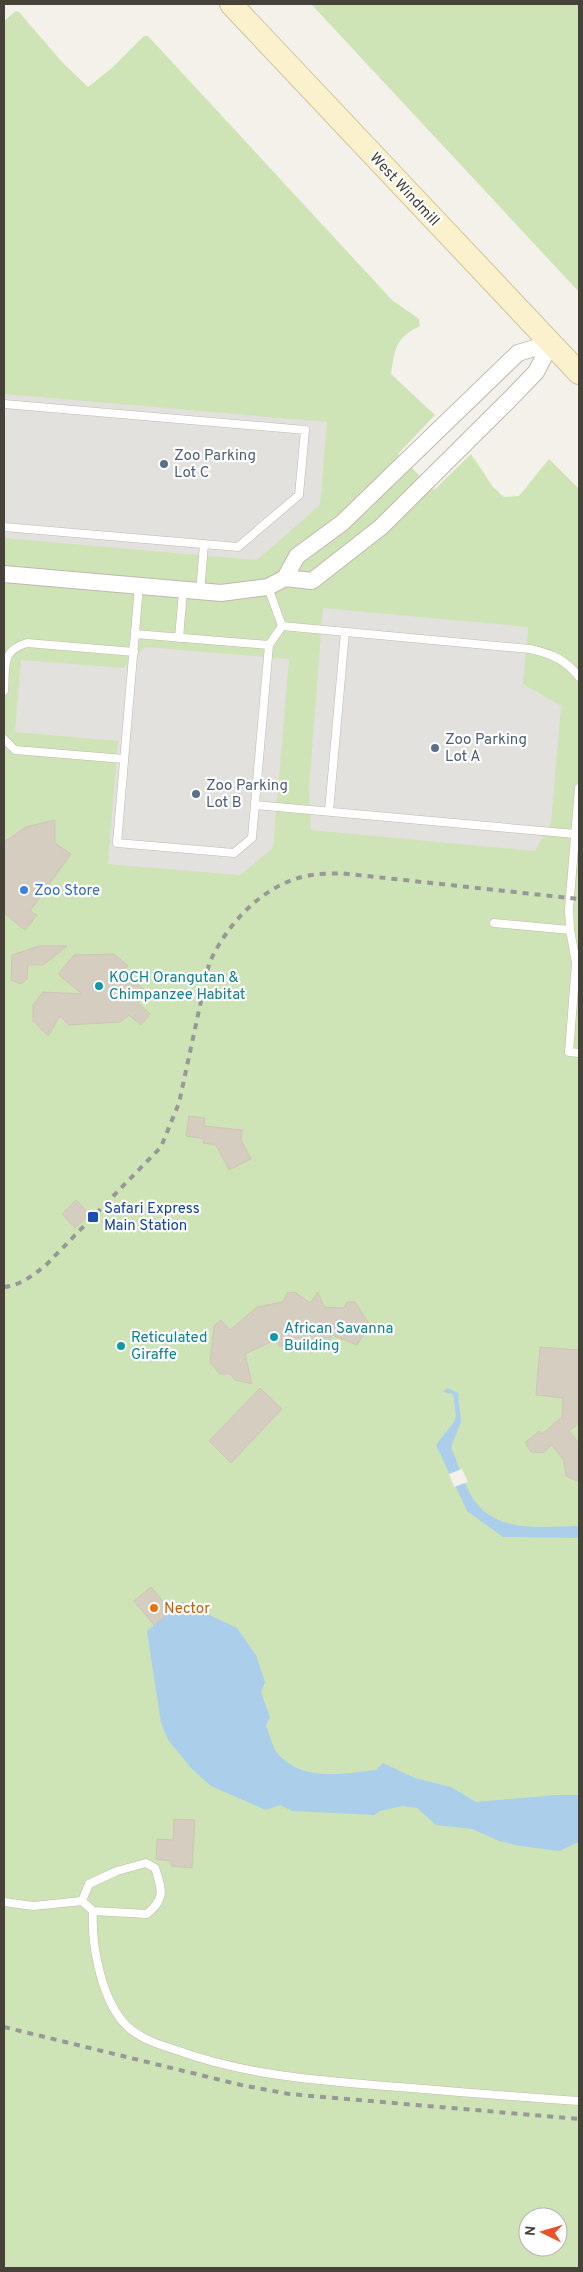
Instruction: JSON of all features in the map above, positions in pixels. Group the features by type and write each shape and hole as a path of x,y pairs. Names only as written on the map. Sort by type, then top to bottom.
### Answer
{"street":[{"name":"West Windmill","path":"231,4 579,373"},
{"path":"285,578 297,556 342,523 518,354 551,343"},
{"path":"4,574 200,593 230,593 268,586 285,578 312,581 381,527 536,372 551,343"}],"lane":[{"path":"4,404 305,430 299,495 238,547 4,527"},
{"path":"200,593 204,544"},
{"path":"139,586 117,843 234,853 252,838 269,646 282,626"},
{"path":"268,586 282,626"},
{"path":"179,638 183,591"},
{"path":"282,626 530,649 552,654 568,664 579,678"},
{"path":"329,811 345,632"},
{"path":"135,634 269,646"},
{"path":"4,691 7,657 14,647 27,643 134,652"},
{"path":"4,738 15,750 124,759"},
{"path":"579,788 575,883 570,930 576,964 569,1052 579,1053"},
{"path":"255,805 576,834"},
{"path":"494,923 570,930"},
{"path":"4,1902 33,1906 82,1901 93,1911 147,1914 158,1905 162,1891 155,1868 146,1863 117,1871 89,1884 82,1901"},
{"path":"93,1911 92,1928 103,1986 109,2000 128,2027 142,2037 162,2046 196,2058 239,2068 314,2080 579,2101"}],"green space":[{"path":"311,4 579,4 579,292"},
{"path":"16,11 19,12 62,62 88,87 113,67 144,36 148,36 392,300 419,319 420,326 405,335 398,345 395,351 391,374 435,415 398,454 434,490 471,454 493,487 504,497 519,496 549,459 579,489 579,2268 4,2268 4,21"}],"shaded area":[{"name":"Zoo Parking Lot C","path":"4,394 327,422 320,505 257,560 4,538"},
{"name":"Zoo Parking Lot A","path":"323,608 528,627 523,684 561,706 551,823 535,851 311,830 309,790"},
{"name":"Zoo Parking Lot B","path":"145,647 289,659 273,848 240,875 108,864 118,741 15,732 21,660 123,668"}],"water":[{"path":"447,1388 458,1393 461,1422 451,1447 466,1484 477,1504 487,1514 511,1524 538,1527 579,1526 579,1538 503,1537 467,1511 436,1445 454,1422 456,1416 453,1394 443,1392"},
{"path":"182,1602 237,1628 256,1655 265,1682 261,1692 270,1717 266,1725 270,1739 280,1756 293,1766 316,1773 340,1774 376,1770 383,1763 415,1778 451,1787 476,1802 556,1795 579,1795 579,1842 559,1851 520,1846 499,1841 472,1829 436,1825 417,1808 402,1806 380,1811 374,1815 292,1811 280,1805 266,1810 211,1786 192,1769 168,1740 161,1723 147,1631"}],"pier":[{"path":"462,1469 468,1482 454,1487 449,1474"}],"building":[{"name":"Zoo Store","path":"55,820 55,843 71,854 30,911 37,915 25,930 4,913 4,842 26,827"},
{"path":"39,946 67,946 43,965 28,965 27,979 21,984 11,980 12,955"},
{"name":"KOCH Orangutan & Chimpanzee Habitat","path":"114,954 128,966 123,972 147,992 138,1003 150,1014 141,1025 129,1015 120,1022 69,1025 60,1016 48,1036 33,1021 33,1005 43,992 82,994 58,974 74,955"},
{"path":"189,1116 205,1118 204,1126 242,1130 241,1140 251,1159 229,1170 216,1145 203,1143 204,1139 186,1136"},
{"path":"76,1200 90,1214 75,1228 62,1214"},
{"name":"African Savanna Building","path":"295,1292 310,1303 318,1292 324,1307 344,1308 347,1302 355,1302 370,1325 357,1345 332,1335 324,1349 279,1346 277,1339 245,1354 252,1384 235,1380 230,1374 220,1374 210,1362 214,1326 221,1320 230,1330 257,1307 283,1302 287,1293"},
{"path":"540,1347 579,1350 579,1423 569,1431 579,1443 579,1482 566,1476 564,1461 552,1445 543,1453 531,1452 525,1443 539,1431 542,1434 562,1417 563,1398 536,1395"},
{"path":"260,1388 282,1409 231,1463 209,1441"},
{"name":"Nector","path":"151,1587 171,1611 154,1625 134,1601"},
{"path":"174,1819 195,1820 192,1868 171,1866 171,1861 156,1859 157,1839 173,1840"}],"railway":[{"path":"4,1287 21,1282 46,1265 161,1147 179,1103 209,964 226,934 237,920 264,895 295,879 315,874 339,873 579,899"},
{"path":"4,2027 241,2085 289,2094 579,2119"}],"place":[{"name":"Zoo Parking Lot C","path":"164,464"},
{"name":"Zoo Parking Lot A","path":"435,748"},
{"name":"Zoo Parking Lot B","path":"196,794"},
{"name":"Zoo Store","path":"24,890"},
{"name":"KOCH Orangutan & Chimpanzee Habitat","path":"99,986"},
{"name":"Safari Express Main Station","path":"93,1217"},
{"name":"African Savanna Building","path":"274,1337"},
{"name":"Reticulated Giraffe","path":"121,1346"},
{"name":"Nector","path":"154,1608"}]}
